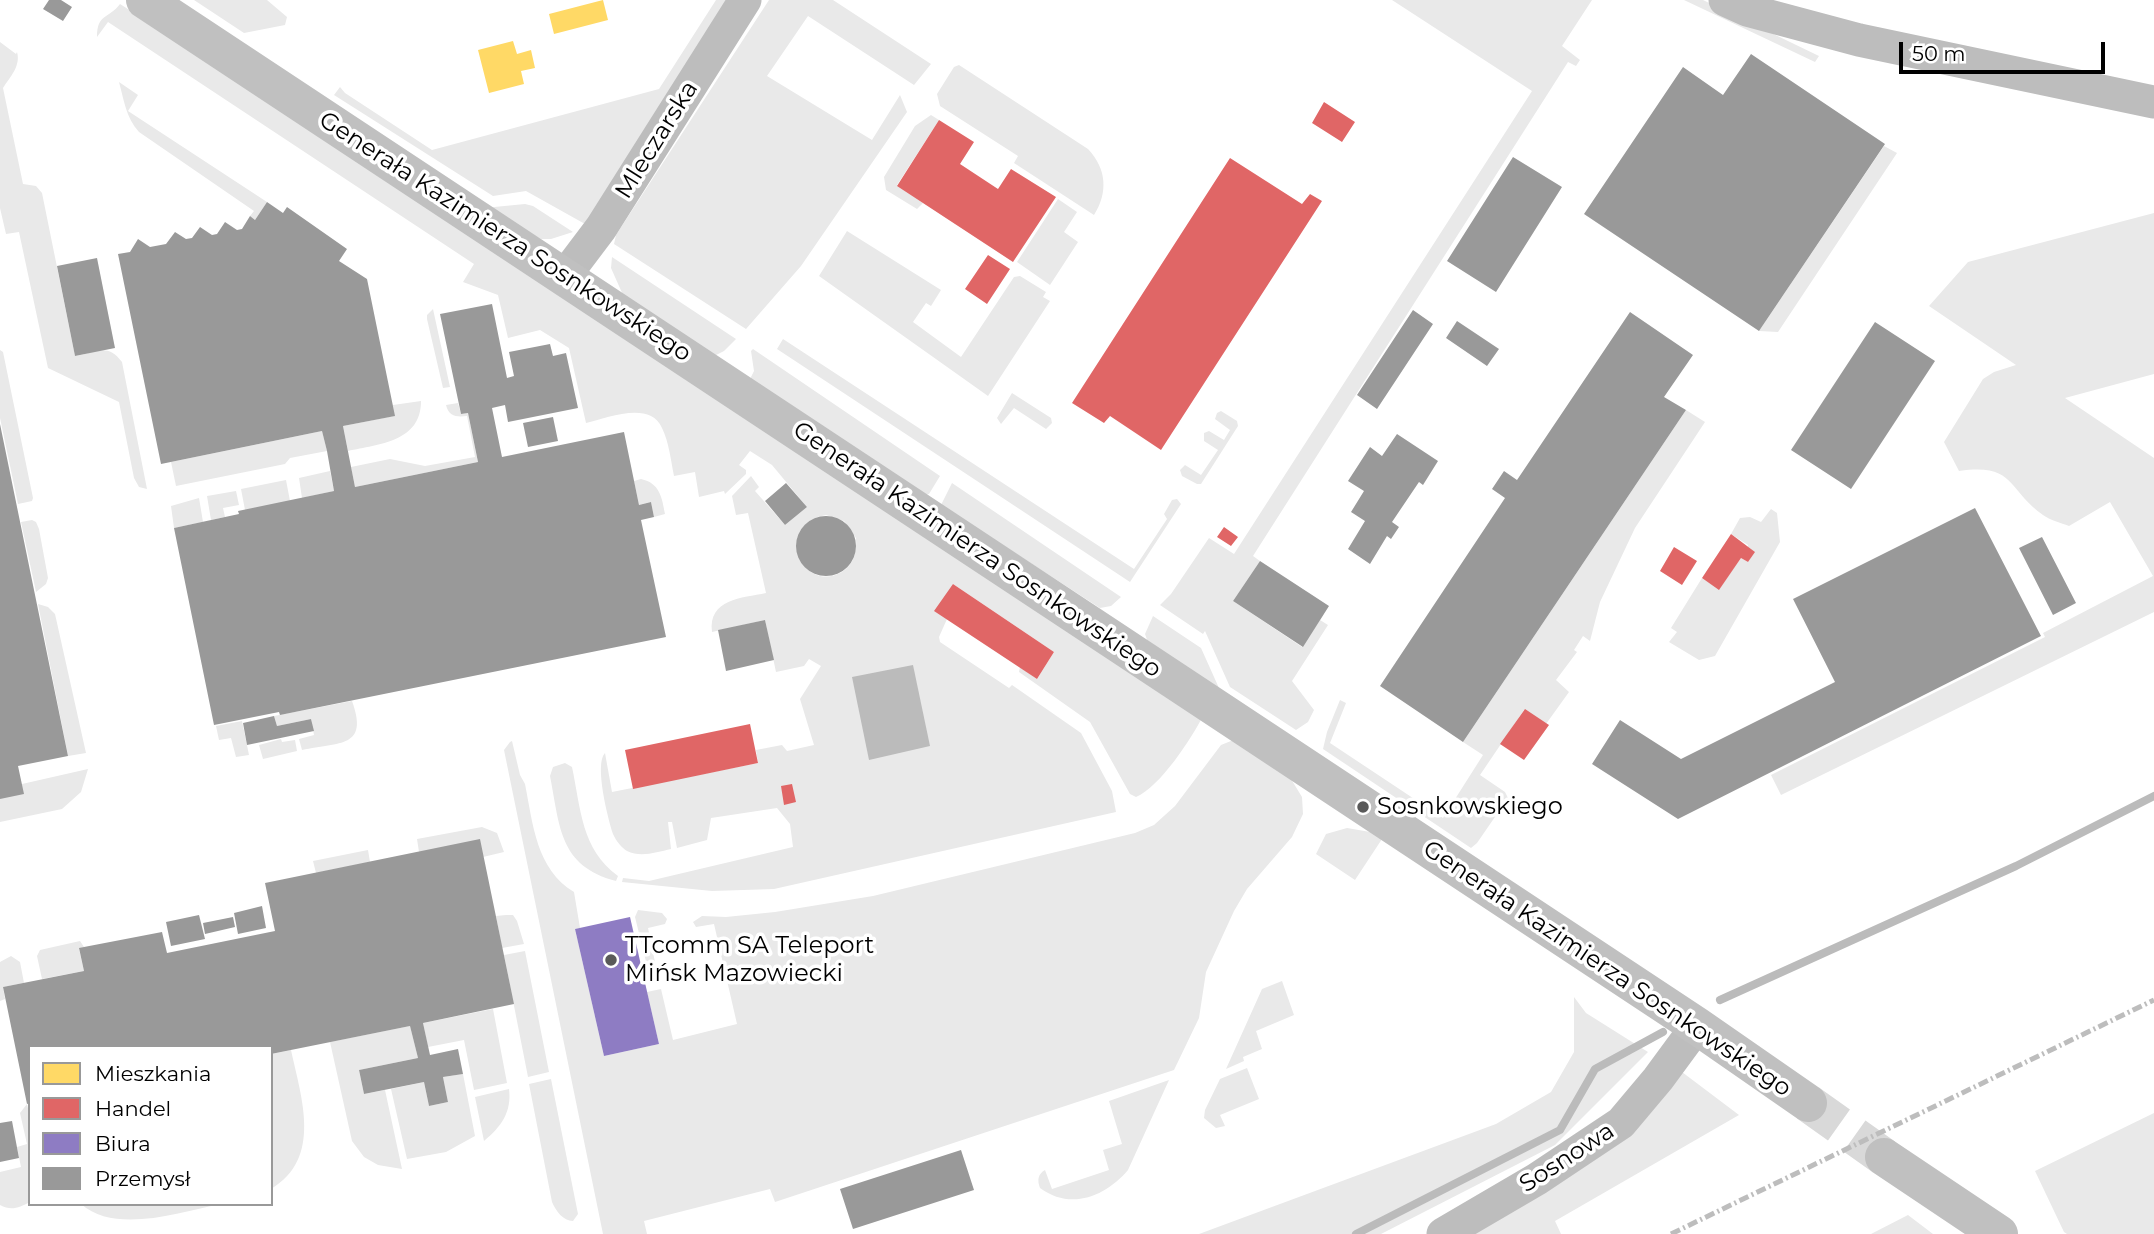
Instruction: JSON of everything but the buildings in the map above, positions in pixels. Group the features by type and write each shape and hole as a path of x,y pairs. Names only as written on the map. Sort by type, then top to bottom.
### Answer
{"street":[{"name":"Generała Kazimierza Sosnkowskiego","path":"145,0 1697,1026 1808,1103"},
{"name":"Mleczarska","path":"564,277 601,229 746,0"},
{"path":"1725,0 1747,10 1859,40 2154,102"},
{"name":"Sosnowa","path":"1443,1234 1537,1179 1621,1123 1697,1026"},
{"path":"1884,1157 1999,1234"}],"shaded area":[{"path":"194,0 267,0 287,17 285,25 244,33"},
{"path":"716,0 733,0 585,224 526,191 493,196 334,95 340,87 345,93 432,150 659,89"},
{"path":"769,0 833,0 931,64 914,85 808,16 767,76 872,140 900,95 907,112 801,266 746,329 614,244 616,235"},
{"path":"1392,0 1592,0 1562,46 1580,60 1576,66 1568,62 1253,556 1260,561 1233,601 1302,647 1320,620 1328,625 1292,681 1314,710 1308,722 1296,730 1230,687 1205,631 1203,634 1160,605 1171,594 1209,538 1234,554 1532,91"},
{"path":"1684,0 1703,0 1819,56 1815,62"},
{"path":"120,4 230,74 1203,716 1183,749 1165,773 1145,792 1136,797 1130,794 1090,722 1019,672 1020,667 1037,679 1054,652 953,584 940,642 1009,688 1012,685 1081,733 1112,791 1116,812 774,889 712,891 622,882 623,878 649,881 793,847 790,824 777,808 711,818 707,840 677,848 672,822 668,822 671,849 643,854 627,851 613,834 603,792 601,768 605,753 612,792 758,763 756,750 782,745 787,751 814,745 800,699 821,666 809,659 804,666 776,672 765,620 712,632 712,621 721,606 737,599 766,593 748,513 736,515 732,496 751,476 759,487 755,491 785,525 807,507 772,465 750,451 739,465 746,470 746,474 725,494 724,491 699,497 695,472 674,476 666,439 656,420 648,415 627,413 586,423 569,348 540,330 508,338 498,295 463,282 474,264 108,22 97,37 101,20","holes":["826,515 844,521 856,538 852,561 842,572 828,577 815,574 805,567 799,556 797,543 800,531 810,521"]},
{"path":"0,42 16,54 17,52 16,67 3,88 23,184 36,186 42,193 75,356 101,350 111,352 122,362 147,489 139,487 134,478 119,402 48,368 19,232 6,234 0,208"},
{"path":"959,65 1088,149 1099,165 1103,181 1102,198 1094,215 1014,163 1018,156 940,106 937,94 954,67"},
{"path":"119,82 138,95 128,111 267,202 255,220 250,216 254,211 139,132 128,115"},
{"path":"931,115 939,120 897,185 923,203 917,209 886,190 884,177 915,126"},
{"path":"1884,146 1897,153 1778,332 1759,331"},
{"path":"1058,199 1077,212 1064,232 1078,242 1050,285 1017,262"},
{"path":"525,204 533,206 573,232 551,239 541,239 484,208"},
{"path":"2154,213 2154,374 2065,398 2154,458 2154,612 1781,795 1771,775 2045,637 2043,633 2153,576 2110,502 2069,526 2043,515 2001,475 1991,471 1959,471 1944,442 1983,379 1994,372 2016,365 1929,306 1968,262"},
{"path":"847,231 941,290 931,306 926,303 913,322 961,357 1014,277 1020,276 1046,292 1043,297 1050,301 988,396 819,276"},
{"path":"612,257 736,339 724,351 710,358 623,295 611,268"},
{"path":"433,309 450,387 443,388 427,319"},
{"path":"783,339 1134,569 1167,519 1164,514 1172,500 1177,499 1181,504 1130,582 777,349"},
{"path":"753,349 940,476 929,494 925,495 748,383 754,371"},
{"path":"0,350 3,352 33,498 32,501 18,504 0,418"},
{"path":"1012,393 1051,418 1052,423 1046,429 1014,408 1001,424 997,418"},
{"path":"421,401 419,415 406,433 385,443 348,451 343,426 394,416 393,405"},
{"path":"458,403 461,414 468,413 478,462 355,487 351,467 390,459 425,466 475,457 467,416 454,415 446,405"},
{"path":"1686,410 1705,422 1635,528 1600,602 1590,641 1583,636 1574,650 1577,652 1556,680 1569,692 1546,724 1524,710 1480,775 1505,792 1508,798 1477,843 1471,848 1323,749 1340,700 1346,703 1330,743 1443,818 1483,755 1463,742"},
{"path":"1221,411 1237,421 1238,426 1201,484 1197,484 1182,476 1180,470 1185,465 1201,475 1218,450 1204,441 1204,433 1209,431 1224,440 1230,430 1215,419"},
{"path":"322,431 327,451 290,458 285,464 176,486 171,462"},
{"path":"330,471 334,491 302,498 299,478"},
{"path":"641,479 656,488 665,514 654,517 651,502 639,505 634,481"},
{"path":"286,480 290,501 245,510 241,489"},
{"path":"952,483 1121,597 1111,606 1100,608 941,505"},
{"path":"236,491 239,505 223,508 225,517 211,520 207,496"},
{"path":"199,498 203,522 174,528 171,506"},
{"path":"1771,509 1777,513 1780,542 1715,656 1699,660 1669,642 1677,632 1671,628 1702,578 1719,589 1741,558 1748,562 1754,552 1731,534 1740,518 1750,517 1761,522"},
{"path":"32,520 39,529 48,578 46,584 36,592 21,522"},
{"path":"38,604 48,607 55,614 86,753 68,756"},
{"path":"1153,616 1201,648 1223,697 1150,648 1145,634"},
{"path":"913,665 930,746 869,760 852,677"},
{"path":"352,701 357,727 354,735 348,740 328,746 302,750 299,739 314,735 311,719 277,726 274,716"},
{"path":"242,721 249,755 236,757 231,738 219,740 216,726"},
{"path":"281,739 282,742 295,740 297,751 263,759 259,745"},
{"path":"1236,739 1291,779 1302,797 1303,814 1292,837 1247,889 1234,911 1206,972 1199,1018 1174,1070 775,1202 770,1189 644,1221 647,1234 603,1234 504,750 510,742 512,741 520,775 525,784 538,844 551,871 574,892 580,928 575,929 604,1056 659,1044 647,992 661,989 673,1040 737,1024 714,924 696,927 693,922 702,916 726,917 775,912 873,896 1135,833 1154,825 1175,806 1221,745"},
{"path":"565,763 572,767 581,813 590,841 596,853 618,876 616,881 583,865 565,842 550,776 553,767"},
{"path":"88,769 81,792 62,809 0,822 0,799 22,784"},
{"path":"482,827 497,833 504,852 483,857 419,852 417,839"},
{"path":"1347,828 1376,833 1382,839 1355,880 1316,854 1326,834"},
{"path":"368,850 370,862 316,873 313,861"},
{"path":"638,910 662,913 667,919 665,924 648,928 657,972 649,974 635,917"},
{"path":"513,915 524,944 502,948 496,916"},
{"path":"80,941 84,947 79,949 84,971 42,979 37,956 40,950"},
{"path":"525,951 549,1072 528,1077 504,955"},
{"path":"11,956 20,962 24,983 3,987 5,999 0,1001 0,962"},
{"path":"1282,981 1294,1015 1256,1031 1262,1049 1243,1057 1244,1061 1226,1069 1262,989"},
{"path":"1574,997 1586,1013 1648,1052 1555,1145 1381,1234 1199,1234 1496,1124 1551,1092 1574,1052"},
{"path":"493,1009 507,1083 474,1090 464,1040 428,1047 423,1023"},
{"path":"410,1026 418,1058 359,1070 364,1094 385,1090 402,1169 378,1165 364,1157 352,1141 330,1042"},
{"path":"291,1050 303,1106 304,1126 303,1144 297,1161 287,1176 273,1187 273,1054"},
{"path":"1247,1068 1259,1099 1220,1115 1225,1126 1216,1128 1204,1118 1205,1110 1220,1079"},
{"path":"1682,1072 1739,1115 1555,1221 1561,1234 1459,1234"},
{"path":"463,1074 475,1136 446,1152 407,1159 391,1089 424,1082 429,1106 448,1102 443,1077"},
{"path":"551,1079 578,1214 573,1221 560,1215 552,1202 529,1084"},
{"path":"1169,1080 1128,1170 1119,1179 1099,1193 1076,1199 1064,1199 1040,1188 1039,1178 1045,1170 1052,1189 1109,1170 1103,1150 1122,1144 1109,1101"},
{"path":"509,1089 507,1112 484,1141 475,1097"},
{"path":"27,1104 28,1203 8,1208 0,1205 0,1172 21,1167 17,1147 27,1144 20,1113"},
{"path":"2154,1113 2154,1234 2064,1232 2035,1171"},
{"path":"84,1206 211,1206 148,1219 111,1218"},
{"path":"1908,1215 1933,1234 1871,1234"}],"waterway":[{"path":"1720,1000 2016,866 2154,796"},
{"path":"1356,1234 1560,1130 1595,1069 1663,1032"}],"tunnel":[{"path":"1808,1103 1884,1157"}],"railway":[{"path":"1671,1234 2154,1000"}],"place":[{"name":"Sosnkowskiego","path":"1363,807"},
{"name":"TTcomm SA Teleport Mińsk Mazowiecki","path":"611,960"}]}
